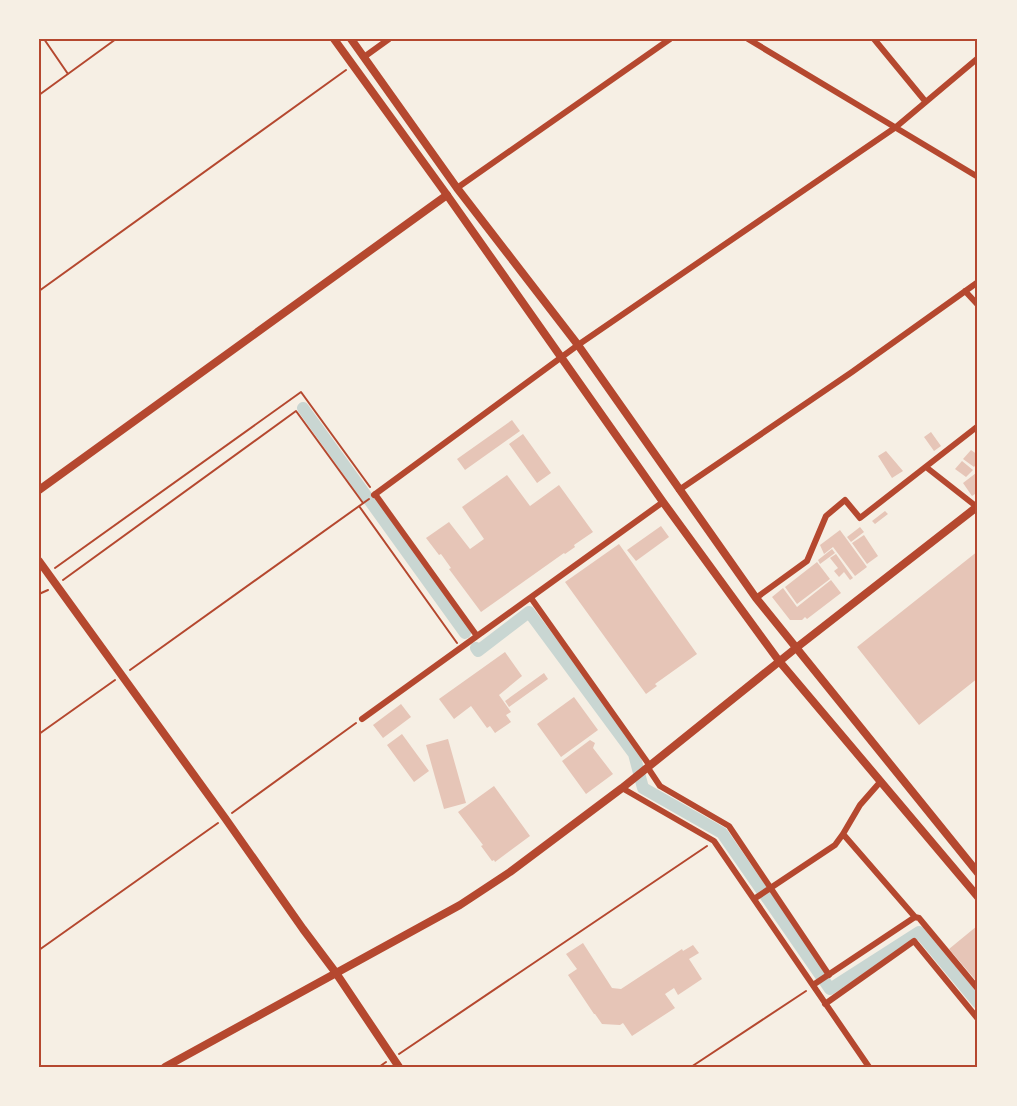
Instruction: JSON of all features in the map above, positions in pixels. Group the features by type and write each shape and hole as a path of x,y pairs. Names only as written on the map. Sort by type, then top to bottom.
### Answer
{"main road":[{"path":"334,39 663,502 779,661 978,897"},
{"path":"351,39 457,188 578,345 756,598 978,873"}],"street":[{"path":"364,57 389,39"},
{"path":"457,188 670,39"},
{"path":"748,39 978,177"},
{"path":"874,39 925,101"},
{"path":"477,636 375,495 578,345 896,127 978,58"},
{"path":"39,490 447,195"},
{"path":"679,490 852,372 978,282"},
{"path":"965,291 978,305"},
{"path":"756,598 807,561 826,516 845,500 860,518 978,426"},
{"path":"165,1067 460,905 510,872 648,768 779,661 978,506 926,467"},
{"path":"362,719 663,502"},
{"path":"39,561 336,973 399,1067"},
{"path":"531,598 660,786 729,826 829,975"},
{"path":"754,899 835,845 860,805 881,782"},
{"path":"622,788 714,841 869,1067"},
{"path":"843,834 915,917 919,918 978,989"},
{"path":"813,986 915,917"},
{"path":"825,1004 914,941 978,1019"}],"path":[{"path":"44,39 68,74"},
{"path":"39,95 117,39"},
{"path":"39,291 354,65"},
{"path":"48,574 301,392 375,495"},
{"path":"39,594 56,586 296,411 364,502 39,734"},
{"path":"359,506 461,647"},
{"path":"39,950 362,719"},
{"path":"379,1067 714,841"},
{"path":"690,1067 813,986"}],"building":[{"path":"512,420 520,431 465,470 457,459"},
{"path":"931,432 941,446 934,451 924,437"},
{"path":"523,434 551,473 537,483 509,444"},
{"path":"971,450 978,455 978,462 974,467 963,459"},
{"path":"886,451 903,471 892,478 878,456"},
{"path":"962,461 973,470 966,477 955,469"},
{"path":"976,473 978,492 972,496 963,483"},
{"path":"507,475 530,506 559,485 593,532 481,612 449,569 451,568 441,554 439,555 426,538 449,522 470,549 484,539 462,507"},
{"path":"885,511 888,514 875,524 872,521"},
{"path":"661,526 669,537 636,561 627,550"},
{"path":"860,527 864,532 851,542 847,537"},
{"path":"840,530 867,567 855,576 833,547 824,554 820,545"},
{"path":"864,535 878,556 867,564 852,543"},
{"path":"619,544 697,654 655,684 657,686 646,694 565,582"},
{"path":"832,549 835,553 820,564 818,560"},
{"path":"978,551 978,678 919,725 857,647"},
{"path":"836,554 853,578 850,580 844,572 839,577 834,571 838,568 830,558"},
{"path":"817,562 830,579 797,604 785,587"},
{"path":"831,580 841,593 807,619 805,617 802,620 790,620 772,597 783,588 797,607"},
{"path":"505,652 522,676 499,695 511,712 506,715 511,722 495,733 490,726 487,728 471,706 454,719 439,699"},
{"path":"544,673 548,679 509,707 505,701"},
{"path":"574,697 598,730 561,757 537,724"},
{"path":"401,704 411,717 383,738 373,725"},
{"path":"402,734 429,771 414,782 387,745"},
{"path":"448,739 466,803 444,809 426,745"},
{"path":"590,740 595,743 593,748 613,774 586,794 562,761"},
{"path":"494,786 530,836 495,862 492,861 458,812"},
{"path":"977,926 978,928 978,983 949,949"},
{"path":"583,943 612,988 621,989 682,949 683,951 693,945 699,953 689,959 702,979 678,995 674,988 665,994 675,1008 632,1036 623,1023 620,1025 602,1024 568,975 577,969 566,954"}],"waterway":[{"path":"303,408 465,633"},
{"path":"476,648 478,651 529,612 634,754 643,788 722,833 830,989 919,932 978,1003"}]}
